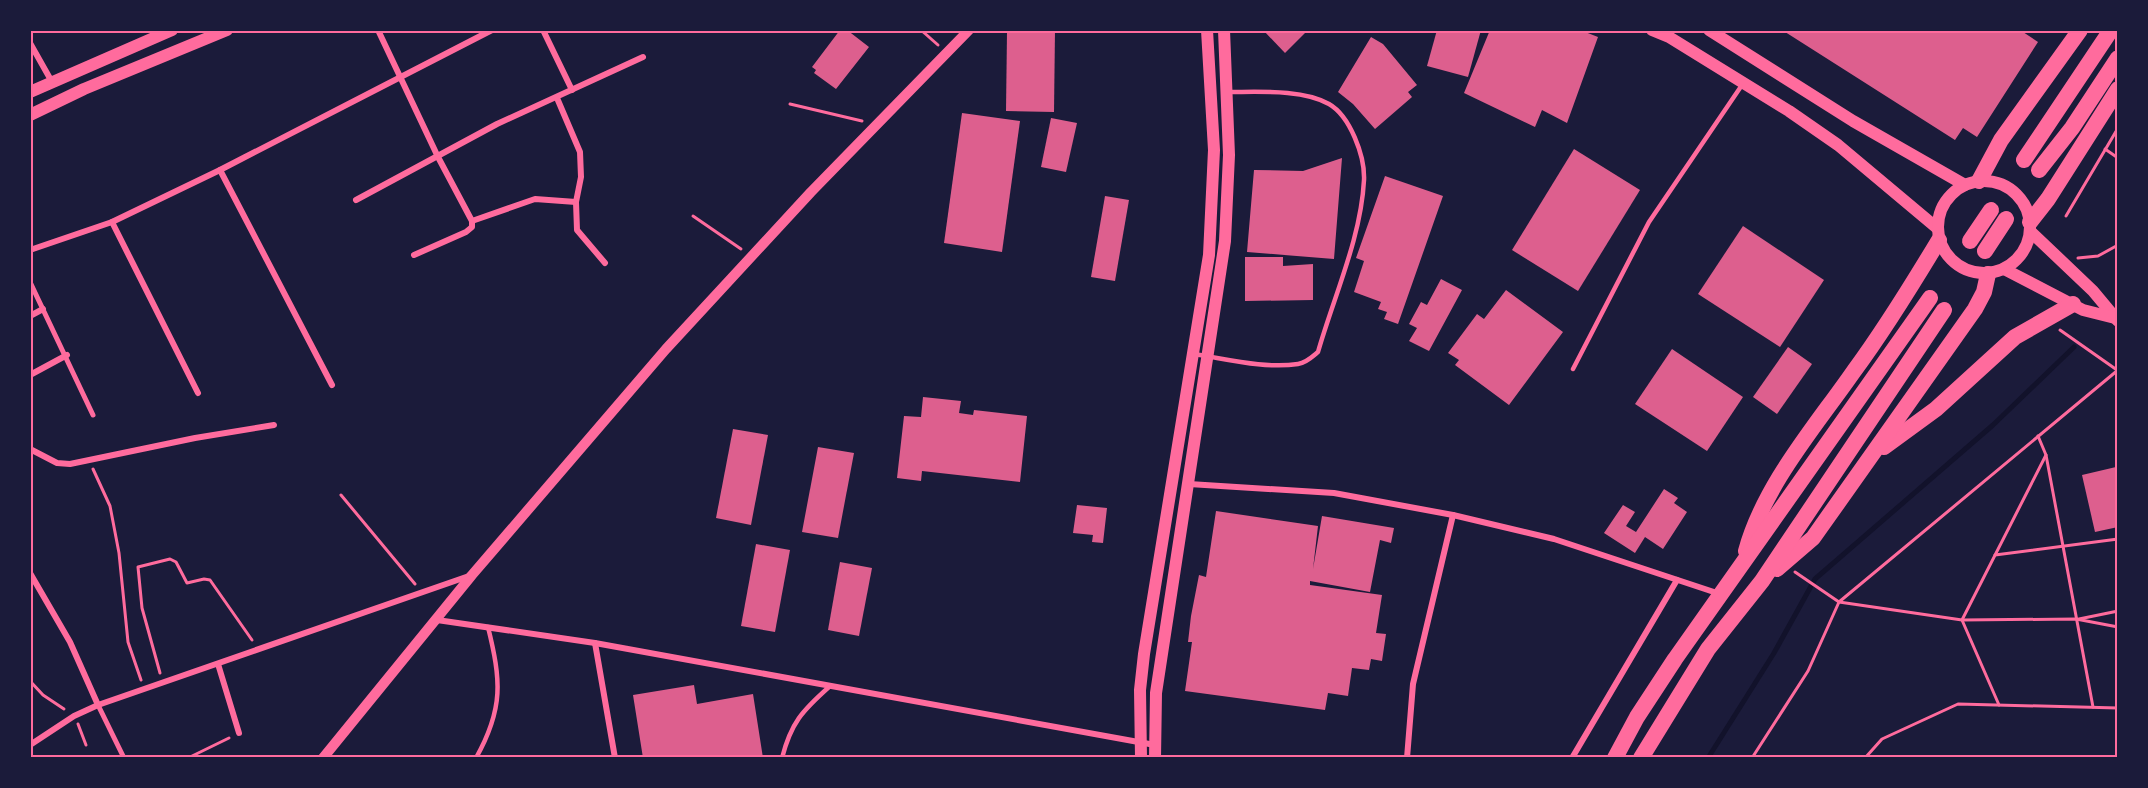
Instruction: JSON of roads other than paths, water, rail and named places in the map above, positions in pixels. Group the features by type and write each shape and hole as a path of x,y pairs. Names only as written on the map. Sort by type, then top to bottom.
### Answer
{"highway":[{"path":"1972,183 2080,30"},
{"path":"2024,160 2111,30"},
{"path":"2039,170 2072,128 2118,58"},
{"path":"2030,227 2118,88"},
{"path":"1970,241 1991,210"},
{"path":"1985,251 2006,219"},
{"path":"1742,564 1752,529 1772,491 1903,300 1938,234"},
{"path":"1762,581 1813,538 1874,455 1975,309 1984,292 1988,274"},
{"path":"1615,758 1637,717 1930,298"},
{"path":"1874,455 1936,409 2015,337 2073,304"},
{"path":"1641,758 1708,649 1762,581 1944,310"}],"main road":[{"path":"30,93 172,30"},
{"path":"30,115 227,30"},
{"path":"1141,758 1144,654 1209,255 1214,193 1207,30"},
{"path":"1155,758 1156,693 1225,241 1229,155 1224,30"},
{"path":"1652,30 1669,37 1838,145 1938,234 1952,262 1969,271 1988,274 2004,269 2022,254 2030,227"},
{"path":"1709,30 1853,121 1972,183 2003,185 2013,191 2022,200 2030,227 2093,291 2117,320"},
{"path":"1938,234 1940,211 1950,196 1972,183"},
{"path":"2004,269 2073,304 2117,320"},
{"path":"1178,454 1193,456"}],"street":[{"path":"378,30 438,157 472,221 472,227 466,232 414,255"},
{"path":"30,250 112,222 220,170 492,30"},
{"path":"543,30 572,90"},
{"path":"323,758 472,575 666,349 946,51 969,30"},
{"path":"30,43 52,82"},
{"path":"356,200 497,124 643,57"},
{"path":"557,98 580,152 581,177 576,202 577,230 605,263"},
{"path":"220,170 332,385"},
{"path":"472,221 534,199 576,202"},
{"path":"112,222 198,393"},
{"path":"30,282 67,355 93,415"},
{"path":"30,316 44,309"},
{"path":"30,375 67,355"},
{"path":"30,449 57,462 89,462 195,438 274,425"},
{"path":"1189,483 1334,493 1453,515 1554,539 1721,595"},
{"path":"1407,758 1413,684 1453,515"},
{"path":"30,573 70,642 124,758"},
{"path":"30,745 74,716 98,705 472,575"},
{"path":"1572,758 1677,580"},
{"path":"437,620 595,643 1155,745"},
{"path":"595,643 615,758"},
{"path":"218,664 239,733"}],"lane":[{"path":"1573,369 1649,222 1743,83"},
{"path":"1194,354 1260,363 1299,364 1318,352 1356,228 1364,177 1348,120 1328,104 1317,99 1275,92 1228,92"},
{"path":"476,758 489,731 498,694 499,676 488,627"},
{"path":"782,758 789,731 808,706 829,687"}],"waterway":[{"path":"1708,758 1774,653 1815,579 1993,425 2074,347"}]}
